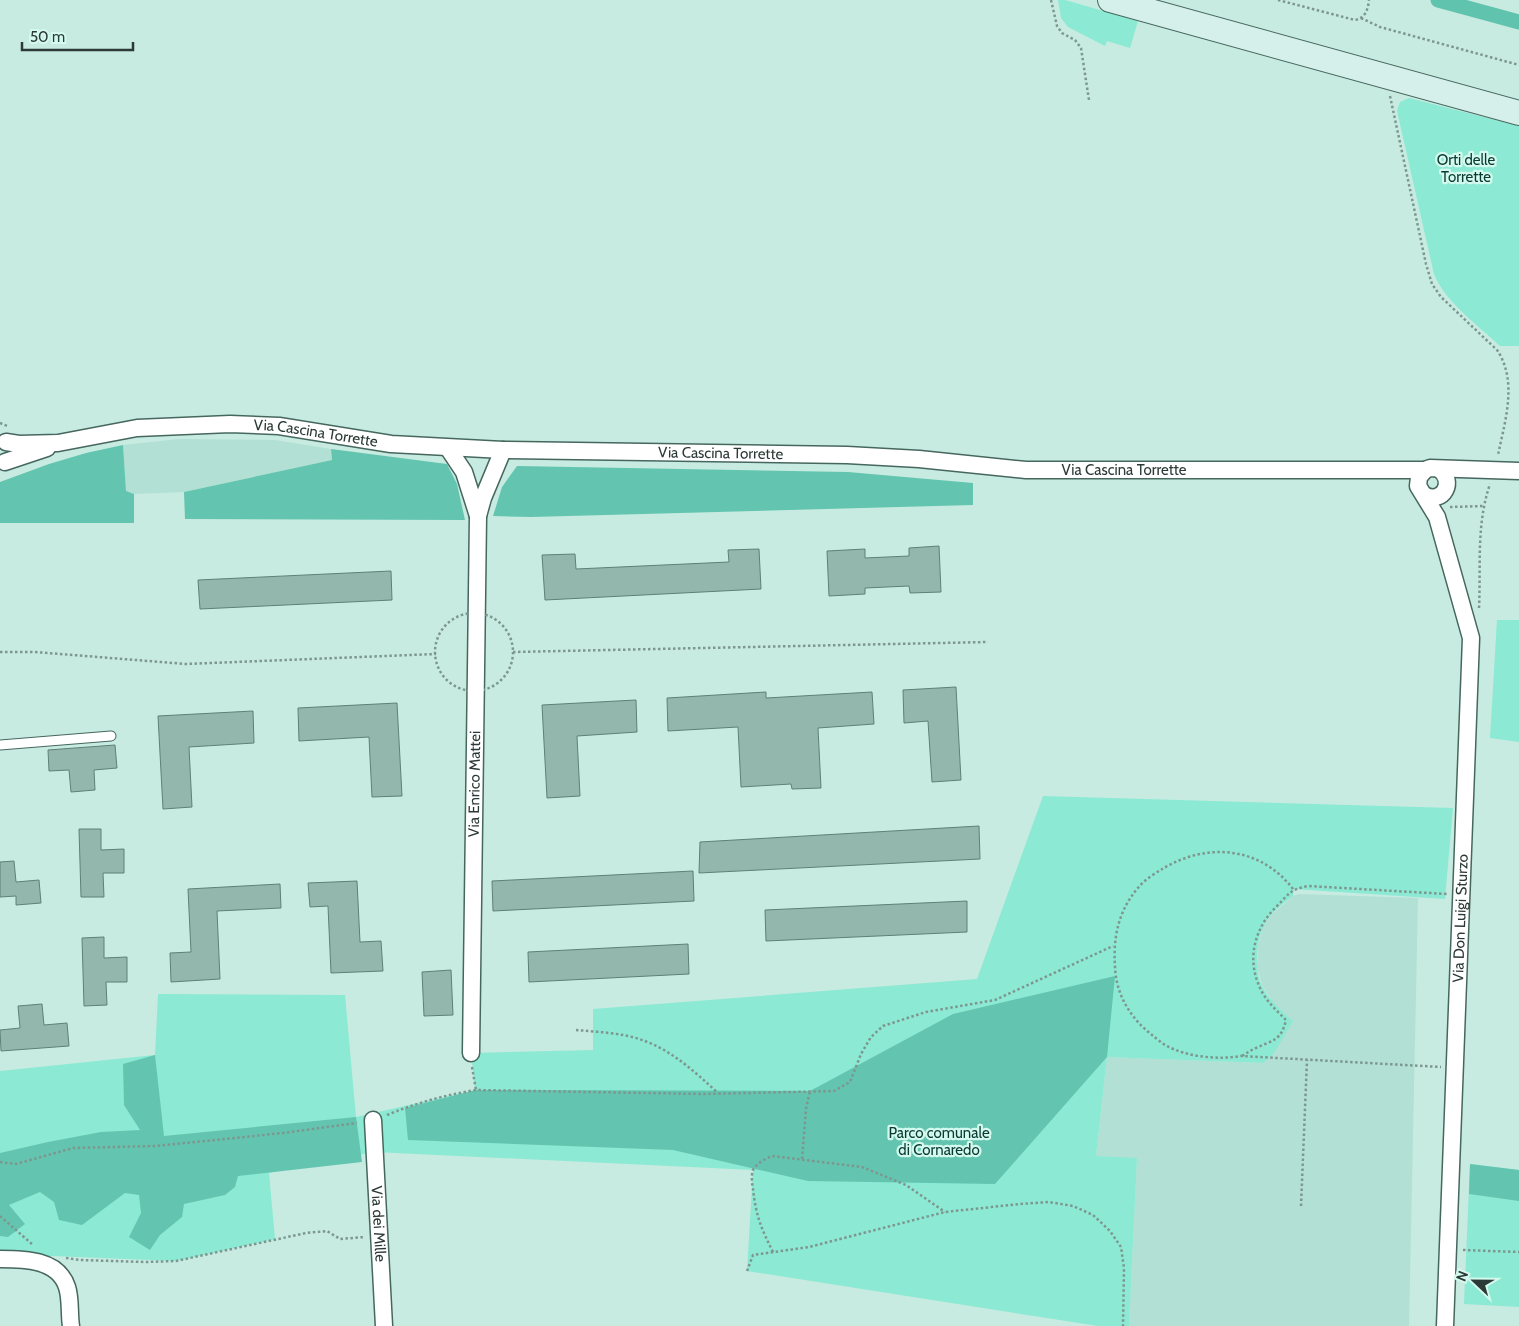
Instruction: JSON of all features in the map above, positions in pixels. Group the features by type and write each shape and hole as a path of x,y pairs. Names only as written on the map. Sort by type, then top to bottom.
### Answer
{"main road":[{"path":"1110,0 1368,73 1519,113"}],"street":[{"name":"Via Cascina Torrette","path":"3,439 19,444 58,443 137,428 230,424 279,426 391,444 448,448 847,456 918,459 1026,470 1386,470 1472,468 1519,470"},
{"path":"2,465 8,452 3,439"},
{"name":"Via Cascina Torrette","path":"2,465 58,443"},
{"name":"Via Enrico Mattei","path":"448,448 464,472 478,516"},
{"name":"Via Enrico Mattei","path":"471,1053 478,516 488,483 503,450"},
{"path":"1437,517 1445,490 1446,476 1432,469 1419,477 1421,490 1433,498 1445,490 1472,468"},
{"name":"Via Cascina Torrette","path":"1386,470 1421,490"},
{"name":"Via Don Luigi Sturzo","path":"1421,490 1437,517 1471,638 1444,1326"},
{"name":"Via dei Mille","path":"372,1120 384,1326"},
{"path":"0,1259 29,1260 56,1269 62,1276 67,1288 70,1326"}],"lane":[{"path":"0,745 111,736"}],"path":[{"path":"1051,0 1057,26 1062,33 1075,40 1081,48 1089,100"},
{"path":"1278,0 1349,20 1361,18 1380,27 1519,65"},
{"path":"1361,18 1368,10 1368,0"},
{"path":"1368,73 1390,96 1432,284 1441,297 1498,350 1504,361 1509,378 1507,408 1496,469 1486,496 1479,547 1479,610"},
{"path":"513,652 988,642"},
{"path":"0,652 35,652 186,664 436,654"},
{"path":"1294,889 1275,870 1240,854 1198,853 1176,860 1156,872 1138,888 1124,910 1116,931 1113,946 1115,976 1119,995 1130,1013 1146,1030 1166,1046 1188,1053 1216,1057 1241,1056 1454,1068"},
{"path":"1241,1056 1277,1039 1285,1025 1286,1020 1265,996 1258,983 1254,966 1254,952 1261,925 1267,915 1294,889 1308,886 1461,895"},
{"path":"0,1162 16,1164 73,1148 155,1146 283,1133 372,1120 418,1103 446,1095 476,1090 719,1094 834,1091 850,1082 861,1054 871,1037 883,1026 926,1012 995,1000 1113,946"},
{"path":"576,1030 614,1033 644,1040 663,1049 689,1067 719,1094"},
{"path":"471,1053 476,1090"},
{"path":"1301,1206 1307,1060"},
{"path":"802,1159 806,1109 810,1092"},
{"path":"773,1252 760,1227 755,1212 752,1180 753,1170 761,1162 772,1156 862,1166 906,1185 945,1212"},
{"path":"747,1271 753,1255 809,1247 945,1212 1049,1202 1073,1206 1093,1215 1110,1231 1121,1247 1124,1268 1123,1326"},
{"path":"0,1216 37,1248"},
{"path":"62,1257 80,1260 176,1261 327,1231 340,1239 378,1235"},
{"path":"1448,1249 1519,1252"}],"shaded area":[{"path":"179,439 275,440 331,449 332,460 184,492 134,494 126,492 123,445"},
{"path":"1299,894 1418,898 1409,1326 1129,1326 1137,1159 1096,1156 1107,1057 1263,1063 1293,1021 1274,1004 1262,985 1257,967 1258,946 1263,927 1270,916 1293,896"}],"green space":[{"path":"1058,0 1065,0 1138,21 1130,48 1107,41 1105,46 1068,27 1061,18"},
{"name":"Orti delle Torrette","path":"1409,98 1519,126 1519,346 1500,346 1454,304 1434,274 1397,111 1400,102"},
{"path":"123,445 126,491 134,494 134,523 0,523 0,482 49,464"},
{"path":"331,449 447,464 457,484 465,520 185,519 184,492 332,460"},
{"path":"517,466 848,472 973,483 973,505 531,517 493,516 502,487"},
{"path":"1497,620 1519,620 1519,742 1490,738"},
{"name":"Parco comunale di Cornaredo","path":"1043,796 1453,808 1445,899 1294,889 1293,896 1270,916 1265,923 1259,941 1257,969 1262,986 1276,1005 1293,1021 1274,1053 1263,1063 1107,1057 1096,1156 1137,1158 1129,1326 1098,1326 747,1271 753,1170 374,1152 269,1173 275,1239 176,1261 53,1256 0,1257 0,1071 155,1055 158,994 345,995 356,1117 475,1090 471,1053 593,1050 593,1009 977,979"},
{"path":"1115,976 1107,1057 995,1184 808,1181 673,1150 408,1140 405,1108 476,1090 810,1091 953,1014"},
{"path":"155,1055 164,1136 356,1117 362,1162 238,1176 235,1187 225,1195 184,1204 182,1217 160,1235 150,1250 129,1237 141,1213 139,1195 125,1193 82,1225 59,1220 54,1202 40,1192 9,1205 25,1224 8,1237 0,1236 0,1153 101,1132 140,1130 124,1105 123,1064"},
{"path":"1470,1164 1519,1170 1519,1307 1464,1304"},
{"path":"1470,1164 1519,1170 1519,1201 1469,1194"}],"building":[{"path":"939,546 941,592 910,593 909,586 865,588 865,594 829,596 827,551 865,549 865,558 909,556 909,548"},
{"path":"759,549 761,589 545,600 542,555 575,554 576,569 729,562 728,550"},
{"path":"391,571 392,600 200,609 198,580"},
{"path":"956,687 961,780 932,782 928,721 904,723 903,690"},
{"path":"766,692 766,698 872,692 874,724 818,728 821,788 792,789 791,784 741,787 738,727 668,731 667,698"},
{"path":"636,700 637,732 577,736 580,796 547,798 542,705"},
{"path":"397,703 402,796 372,797 369,737 299,741 298,708"},
{"path":"253,711 254,743 189,747 192,807 163,809 158,716"},
{"path":"115,745 117,768 94,770 95,790 71,792 69,770 49,771 48,750"},
{"path":"979,826 980,859 699,873 700,842"},
{"path":"79,829 101,829 101,850 124,849 124,873 103,873 104,897 81,897"},
{"path":"14,861 16,882 39,880 41,903 16,905 16,896 0,897 0,862"},
{"path":"693,871 694,901 493,911 492,881"},
{"path":"357,881 360,942 381,941 383,971 331,973 328,906 310,907 308,883"},
{"path":"280,884 281,908 217,911 220,979 171,982 170,953 191,952 188,889"},
{"path":"967,901 967,932 766,941 765,910"},
{"path":"104,937 104,958 127,957 127,982 106,982 107,1005 84,1006 82,938"},
{"path":"688,944 689,974 529,982 528,952"},
{"path":"451,970 453,1015 424,1016 422,972"},
{"path":"42,1004 44,1025 67,1023 69,1046 1,1051 0,1030 20,1028 18,1006"}],"waterway":[{"path":"1438,0 1519,22"}]}
